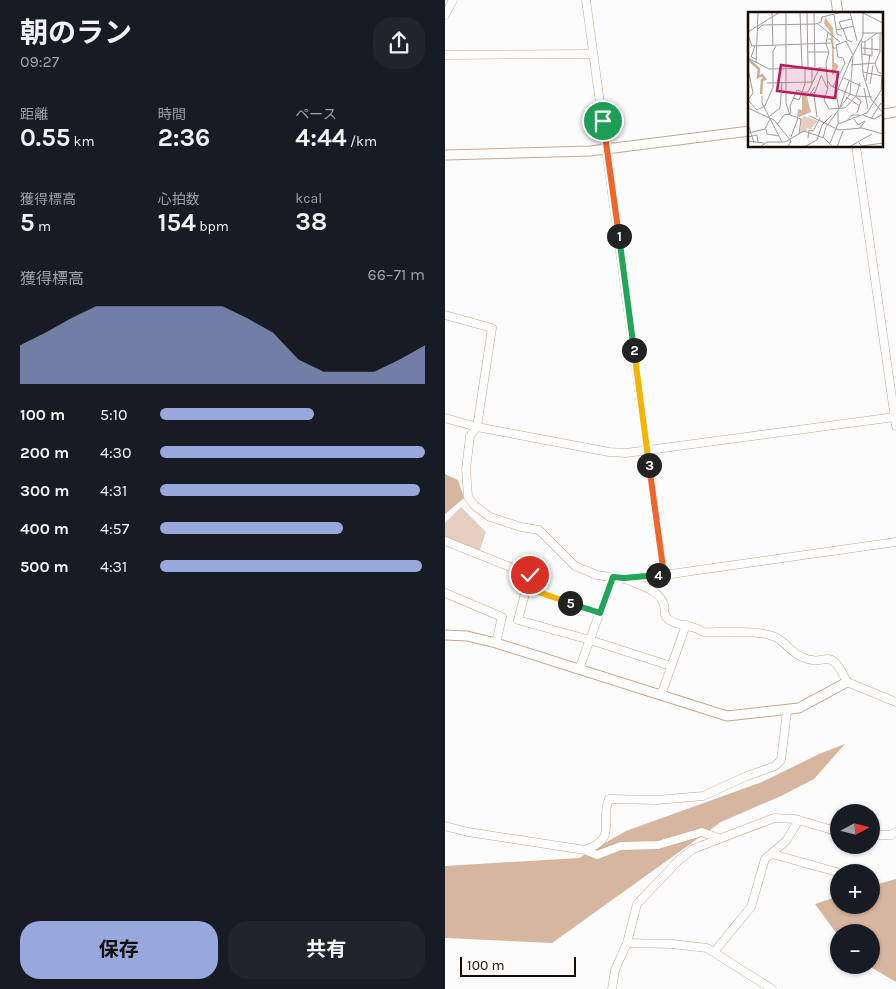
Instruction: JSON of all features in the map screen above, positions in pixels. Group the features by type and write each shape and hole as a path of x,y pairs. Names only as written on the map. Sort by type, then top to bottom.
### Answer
{"street":[{"path":"445,15 453,0"},
{"path":"586,0 664,575"},
{"path":"445,55 593,54"},
{"path":"883,114 896,112"},
{"path":"445,156 607,149 748,131"},
{"path":"856,148 896,426"},
{"path":"445,315 492,328 477,427 470,436 466,469 468,497 475,506 490,517 521,527 539,530 575,566 597,575 624,578 664,575 896,542"},
{"path":"887,361 896,360"},
{"path":"445,418 477,427 609,452 648,449 895,417"},
{"path":"445,541 530,575 518,620 590,640 671,666"},
{"path":"579,669 613,577"},
{"path":"624,578 659,595 664,605 664,615 669,621 697,627 703,632 761,634 775,637 802,657 829,658 839,664 847,682 896,702"},
{"path":"527,588 600,613"},
{"path":"445,593 502,617 496,643"},
{"path":"661,695 686,625"},
{"path":"445,635 467,636 496,643 727,716 787,711 799,708 847,682"},
{"path":"585,850 601,843 607,832 606,807 609,799 657,800 703,796 747,776 775,766 781,760 787,711"},
{"path":"612,989 615,970 627,943 637,904 679,860 693,849 774,818 799,820 830,829"},
{"path":"714,952 751,907 765,860 786,841 799,820"},
{"path":"445,826 467,832 585,850 597,855 621,846 658,845 703,832 718,838"},
{"path":"880,835 891,835 896,832"},
{"path":"772,854 830,870"},
{"path":"627,943 672,944 707,948 772,989"}],"shaded area":[{"path":"445,474 458,480 464,498 445,514"},
{"path":"461,507 486,532 478,556 445,546 445,523"},
{"path":"845,744 814,779 781,796 721,822 552,943 445,938 445,866 579,858 626,831 762,782 819,754"},
{"path":"896,879 896,982 880,973 880,924 830,925 815,904 830,899 830,914 880,914 880,883"}],"route":[{"path":"530,575 527,588 600,613 613,577 664,575 603,121"}]}
